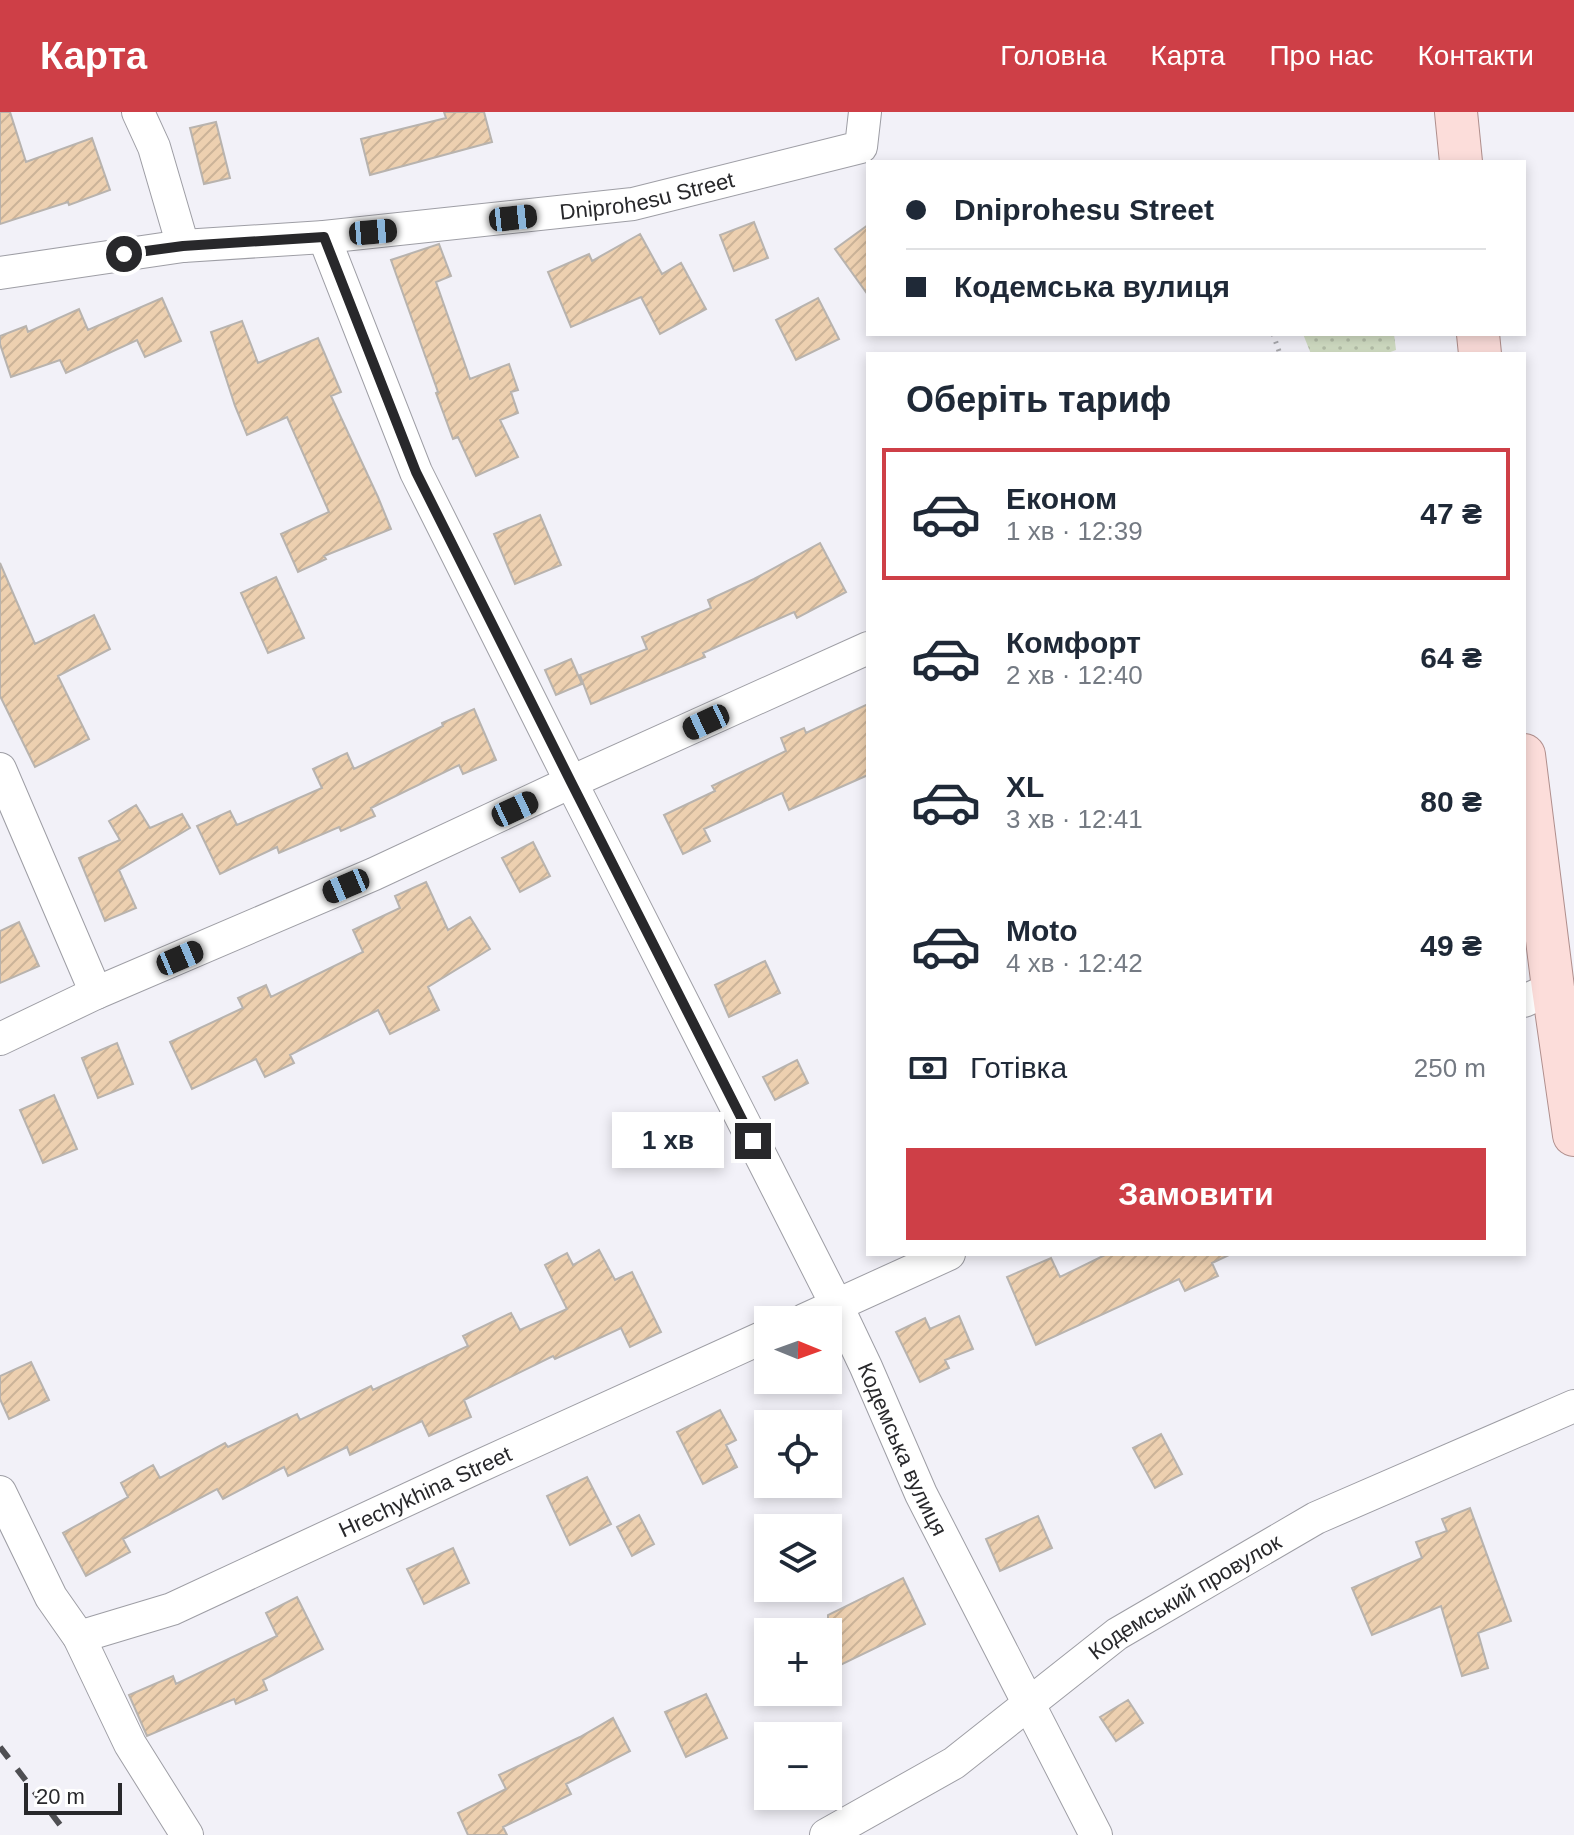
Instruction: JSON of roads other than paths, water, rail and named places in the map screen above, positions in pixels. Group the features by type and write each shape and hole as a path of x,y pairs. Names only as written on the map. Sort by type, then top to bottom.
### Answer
{"main road":[{"path":"1456,112 1461,160"},
{"path":"1526,787 1539,994 1574,1135"}],"street":[{"path":"138,112 154,147 183,246"},
{"name":"Dniprohesu Street","path":"0,273 183,246 324,237 633,204 861,147 865,112"},
{"name":"Кодемська вулиця","path":"324,237 416,472 837,1306"},
{"path":"0,1039 96,993 374,874 866,649"},
{"path":"0,769 96,993"},
{"path":"837,1306 945,1256"},
{"name":"Кодемська вулиця","path":"842,1317 921,1494 1096,1835"},
{"name":"Hrechykhina Street","path":"79,1637 172,1609 754,1341"},
{"name":"Кодемський провулок","path":"826,1835 954,1763 1117,1634 1316,1518 1574,1406"},
{"path":"0,1492 51,1597 79,1637 130,1744 187,1835"}],"railway":[{"path":"0,1747 68,1835"}]}
